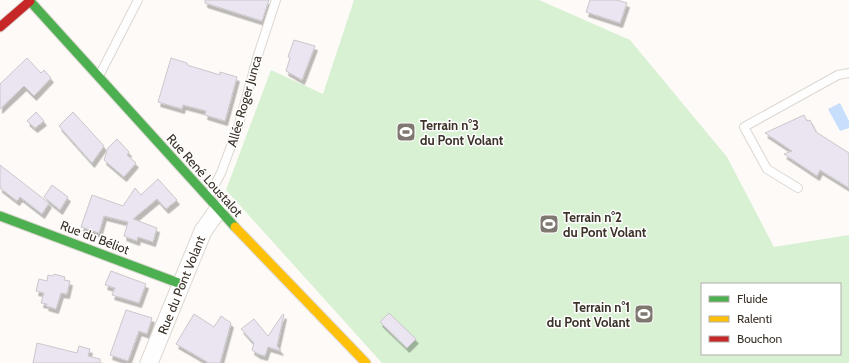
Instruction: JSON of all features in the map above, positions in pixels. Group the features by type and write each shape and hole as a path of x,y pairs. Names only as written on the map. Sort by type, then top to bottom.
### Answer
{"street":[{"name":"Rue René Loustalot","path":"30,0 213,205 366,363"},
{"path":"0,27 30,0"},
{"name":"Rue du Pont Volant","path":"149,363 213,205"},
{"name":"Rue du Béliot","path":"0,216 181,284"}],"lane":[{"path":"98,77 138,0"},
{"name":"Allée Roger Junca","path":"213,205 221,173 238,126 258,54 276,0"},
{"path":"798,188 767,169 744,126 838,75 849,73"}],"green space":[{"path":"354,0 539,0 630,40 727,157 774,247 849,235 849,363 382,363 226,190 271,70 323,94"}],"water":[{"path":"840,103 849,121 849,128 840,131 828,109"}],"building":[{"path":"205,0 269,0 262,21 205,3"},
{"path":"590,0 617,0 627,3 620,23 586,12"},
{"path":"294,40 315,46 302,80 286,71 290,58 288,57"},
{"path":"27,58 41,73 44,70 51,78 34,96 24,86 0,109 0,84"},
{"path":"171,58 187,63 187,65 220,75 220,72 237,77 225,121 205,115 206,111 183,105 182,109 158,102"},
{"path":"36,112 44,121 35,128 27,121"},
{"path":"73,112 104,146 92,163 59,126"},
{"path":"804,115 807,121 810,120 816,132 849,153 849,188 820,170 817,176 784,154 792,151 765,133"},
{"path":"117,139 129,152 127,155 136,163 124,177 104,160 108,148"},
{"path":"0,165 49,203 42,214 20,197 17,201 0,188"},
{"path":"158,179 177,200 166,209 157,199 133,219 157,228 153,242 138,237 137,241 124,236 128,222 104,216 99,233 81,227 92,195 123,206 135,188 141,195"},
{"path":"52,185 68,197 60,210 44,197"},
{"path":"111,271 146,284 139,303 112,295 115,288 105,285"},
{"path":"54,274 65,277 64,280 70,281 67,294 61,293 56,309 46,306 47,304 41,303 44,293 36,291 39,279 47,281 48,275 53,276"},
{"path":"126,310 152,318 147,334 139,331 128,361 110,355"},
{"path":"389,313 416,339 407,348 380,322"},
{"path":"194,314 214,327 221,316 231,323 220,363 209,363 176,344"},
{"path":"283,314 277,346 281,351 268,347 265,356 252,350 254,343 241,329 254,319 268,336"},
{"path":"37,343 77,353 79,346 90,349 88,356 100,359 100,363 33,363"}],"traffic: fast":[{"path":"29,0 235,227"},
{"path":"0,216 181,284"}],"traffic: slow":[{"path":"235,227 366,363"}],"traffic: jam":[{"path":"0,27 30,1"}],"place":[{"name":"Terrain n°3 du Pont Volant","path":"406,132"},
{"name":"Terrain n°2 du Pont Volant","path":"549,224"},
{"name":"Terrain n°1 du Pont Volant","path":"644,314"}]}
